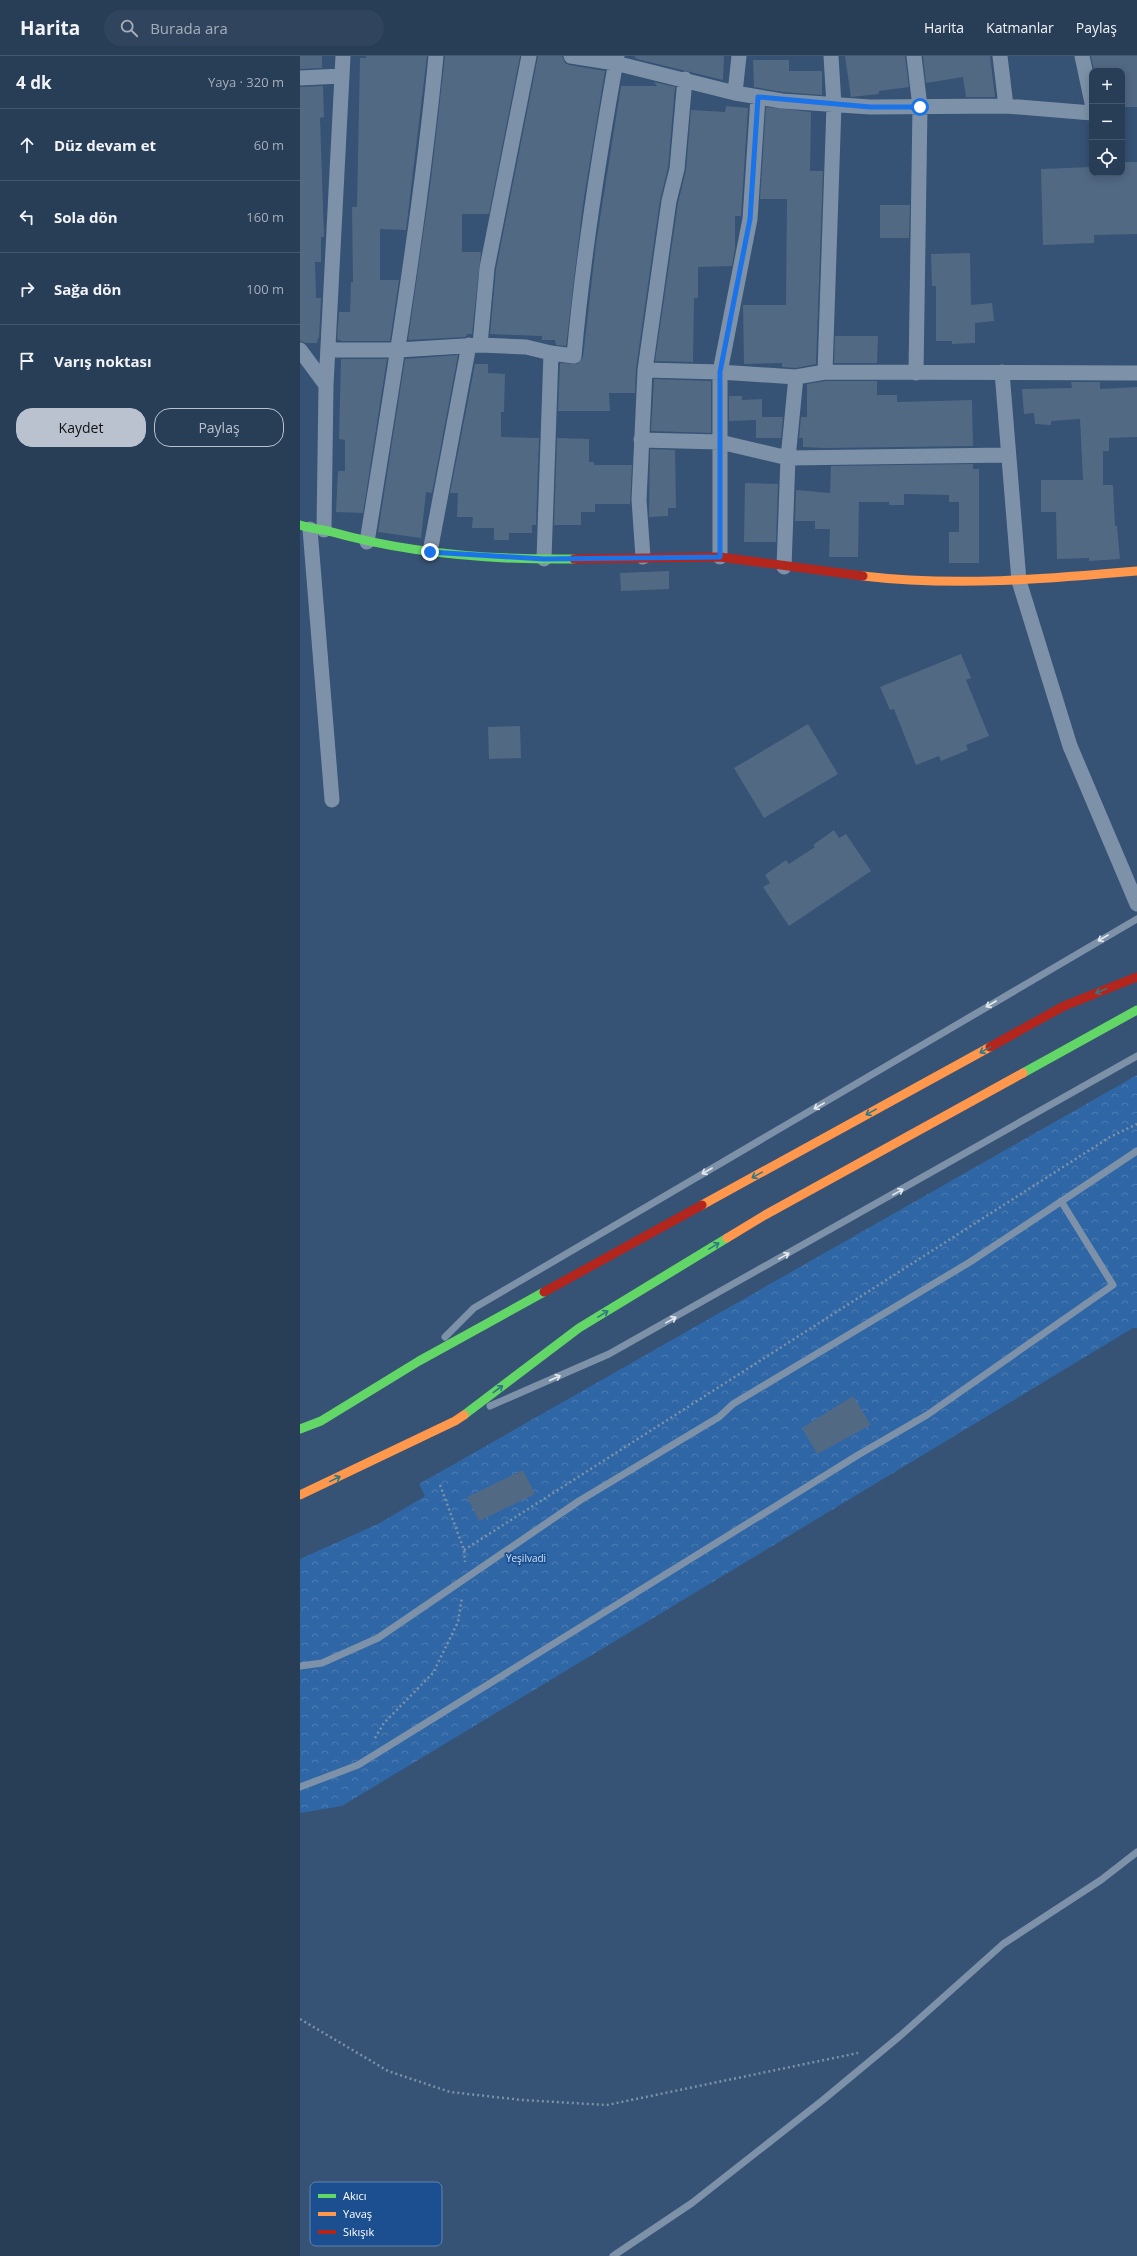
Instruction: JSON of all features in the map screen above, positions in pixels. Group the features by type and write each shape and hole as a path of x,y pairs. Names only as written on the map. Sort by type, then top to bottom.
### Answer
{"main road":[{"path":"311,528 367,542 430,552 544,559 720,557 784,567 938,582 1019,581 1137,571"},
{"path":"300,1429 321,1421 419,1361 1064,1006 1137,977"},
{"path":"300,1495 455,1421 579,1328 758,1219 1137,1010"}],"street":[{"path":"332,800 311,528 329,350 342,56"},
{"path":"367,542 398,350 429,131 436,56"},
{"path":"430,552 474,345 487,268 529,56"},
{"path":"571,56 616,59 736,94 758,97 834,105 870,107 1006,106 1089,113"},
{"path":"736,94 739,56"},
{"path":"825,372 834,105 831,56"},
{"path":"914,56 920,107 916,373"},
{"path":"1000,56 1006,106"},
{"path":"1082,56 1089,88"},
{"path":"329,350 398,350 474,345 526,347 551,354 574,356 585,255 616,59"},
{"path":"300,78 341,76"},
{"path":"643,557 639,500 645,370 669,201 677,169 685,79"},
{"path":"720,557 720,372 750,219 758,97"},
{"path":"300,350 326,385"},
{"path":"544,559 551,354"},
{"path":"645,370 720,372 796,377 825,372 1137,373"},
{"path":"1002,372 1019,581 1070,746 1137,904"},
{"path":"784,567 788,458 796,377"},
{"path":"641,440 720,442 788,458 1008,455"}],"lane":[{"path":"419,1361 474,1308 1137,919"},
{"path":"455,1421 609,1354 1137,1056"},
{"path":"300,1666 322,1663 378,1638 579,1501 719,1416 733,1404 970,1262 1137,1150"},
{"path":"300,1787 358,1765 851,1459 927,1415 1113,1285 1061,1201"},
{"path":"613,2256 698,2198 887,2047 1004,1944 1101,1880 1137,1852"}],"path":[{"path":"464,1550 1103,1142 1137,1124"},
{"path":"373,1741 384,1723 433,1673 458,1622 465,1578 464,1550 440,1485"},
{"path":"300,2019 388,2071 450,2092 522,2100 607,2105 887,2047"}],"green space":[{"name":"Yeşilvadi","path":"1137,1075 1137,1328 1133,1328 342,1806 300,1813 300,1559 380,1523 425,1496 419,1484"}],"building":[{"path":"300,56 322,56 322,68 300,69"},
{"path":"366,56 427,56 406,230 380,229 380,280 399,280 390,341 342,341 337,339 339,312 350,312 351,282 353,282 352,207 357,207 360,58 366,58"},
{"path":"445,56 520,56 489,214 462,214 462,252 481,252 472,334 468,334 465,337 408,340 431,179"},
{"path":"538,56 562,56 565,63 569,65 605,71 583,204 566,346 556,345 555,340 542,340 542,336 490,334 496,269"},
{"path":"634,56 724,56 723,80 637,59"},
{"path":"845,56 905,56 909,87 879,91 879,94 851,97"},
{"path":"923,56 990,56 995,97 966,97 963,77 926,83"},
{"path":"1091,56 1137,56 1137,107 1125,107 1125,68 1093,68"},
{"path":"753,60 789,60 789,71 822,71 822,95 783,92 754,87"},
{"path":"654,82 675,87 668,168 660,200 636,369 635,393 609,393 610,411 558,411 560,363 577,364 583,357 596,244 621,86 657,86"},
{"path":"323,86 324,117 320,118 324,237 321,237 321,262 315,262 316,298 321,298 319,338 317,343 306,343 300,341 300,87"},
{"path":"726,106 748,108 741,216 735,216 735,249 732,266 698,267 698,298 694,298 693,362 655,361 678,203 686,170 691,110 725,112"},
{"path":"766,107 811,112 810,171 823,171 816,364 796,368 782,367 782,363 744,364 743,305 786,305 787,199 760,199"},
{"path":"1125,162 1137,162 1137,234 1094,235 1094,243 1043,245 1041,169 1089,167 1089,176 1125,176"},
{"path":"880,205 910,205 909,238 880,238"},
{"path":"970,253 971,305 992,303 994,321 975,323 975,343 952,344 952,341 936,341 936,286 932,286 931,254"},
{"path":"835,336 878,336 877,363 834,363"},
{"path":"458,355 432,493 426,492 421,538 378,532 405,359"},
{"path":"341,359 387,359 363,513 336,512 338,471 345,471 345,440 339,439"},
{"path":"475,364 488,364 488,373 505,374 504,412 501,412 501,437 539,438 536,525 532,525 532,533 509,533 509,540 494,540 494,528 472,528 473,517 457,517 458,493 450,493"},
{"path":"654,379 711,381 711,433 651,431"},
{"path":"826,381 877,381 877,395 897,395 897,402 972,400 973,446 803,447 803,438 799,438 801,417 807,417 807,384"},
{"path":"1071,382 1100,382 1100,389 1137,387 1137,437 1109,438 1109,451 1103,451 1103,485 1113,485 1115,526 1117,526 1120,559 1089,561 1089,558 1057,559 1056,512 1041,512 1041,480 1083,480 1080,419 1051,421 1051,425 1035,424 1034,413 1024,414 1022,389 1072,388"},
{"path":"729,396 742,396 742,400 762,399 762,417 783,417 781,438 756,438 756,420 729,421"},
{"path":"557,438 589,439 589,462 594,462 594,465 632,465 630,504 595,504 595,512 581,512 581,525 554,525"},
{"path":"650,449 675,450 676,508 668,508 668,516 649,517"},
{"path":"973,464 973,469 979,469 979,563 949,563 949,532 959,532 959,502 949,502 949,495 904,494 904,505 889,505 889,502 859,502 858,557 829,557 830,529 815,529 815,521 795,521 796,490 830,493 831,466"},
{"path":"745,483 778,484 776,542 744,542"},
{"path":"669,571 669,589 621,591 620,573"},
{"path":"961,654 971,678 966,680 989,736 966,745 968,750 941,761 939,756 916,765 894,709 890,710 880,687"},
{"path":"808,724 838,774 764,818 734,768"},
{"path":"520,726 521,758 489,759 488,727"},
{"path":"834,830 839,838 846,834 871,871 789,926 763,887 770,883 765,875 786,860 789,864 815,847 813,845"},
{"path":"853,1396 871,1425 817,1454 802,1428"},
{"path":"523,1470 535,1494 479,1521 467,1497"}],"traffic: fast":[{"path":"300,525 391,546 452,554 483,557 574,559"},
{"path":"1023,1073 1137,1010"},
{"path":"464,1415 579,1328 727,1238"},
{"path":"300,1429 321,1421 419,1361 544,1292"}],"traffic: slow":[{"path":"863,576 932,581 1000,581 1137,571"},
{"path":"702,1205 990,1047"},
{"path":"727,1238 765,1215 1023,1073"},
{"path":"300,1495 455,1421 464,1415"}],"traffic: jam":[{"path":"574,559 720,557 863,576"},
{"path":"990,1047 1064,1006 1137,977"},
{"path":"544,1292 702,1205"}],"route":[{"path":"430,552 544,559 720,557 720,372 750,219 758,97 782,101 870,107 920,107"}]}
